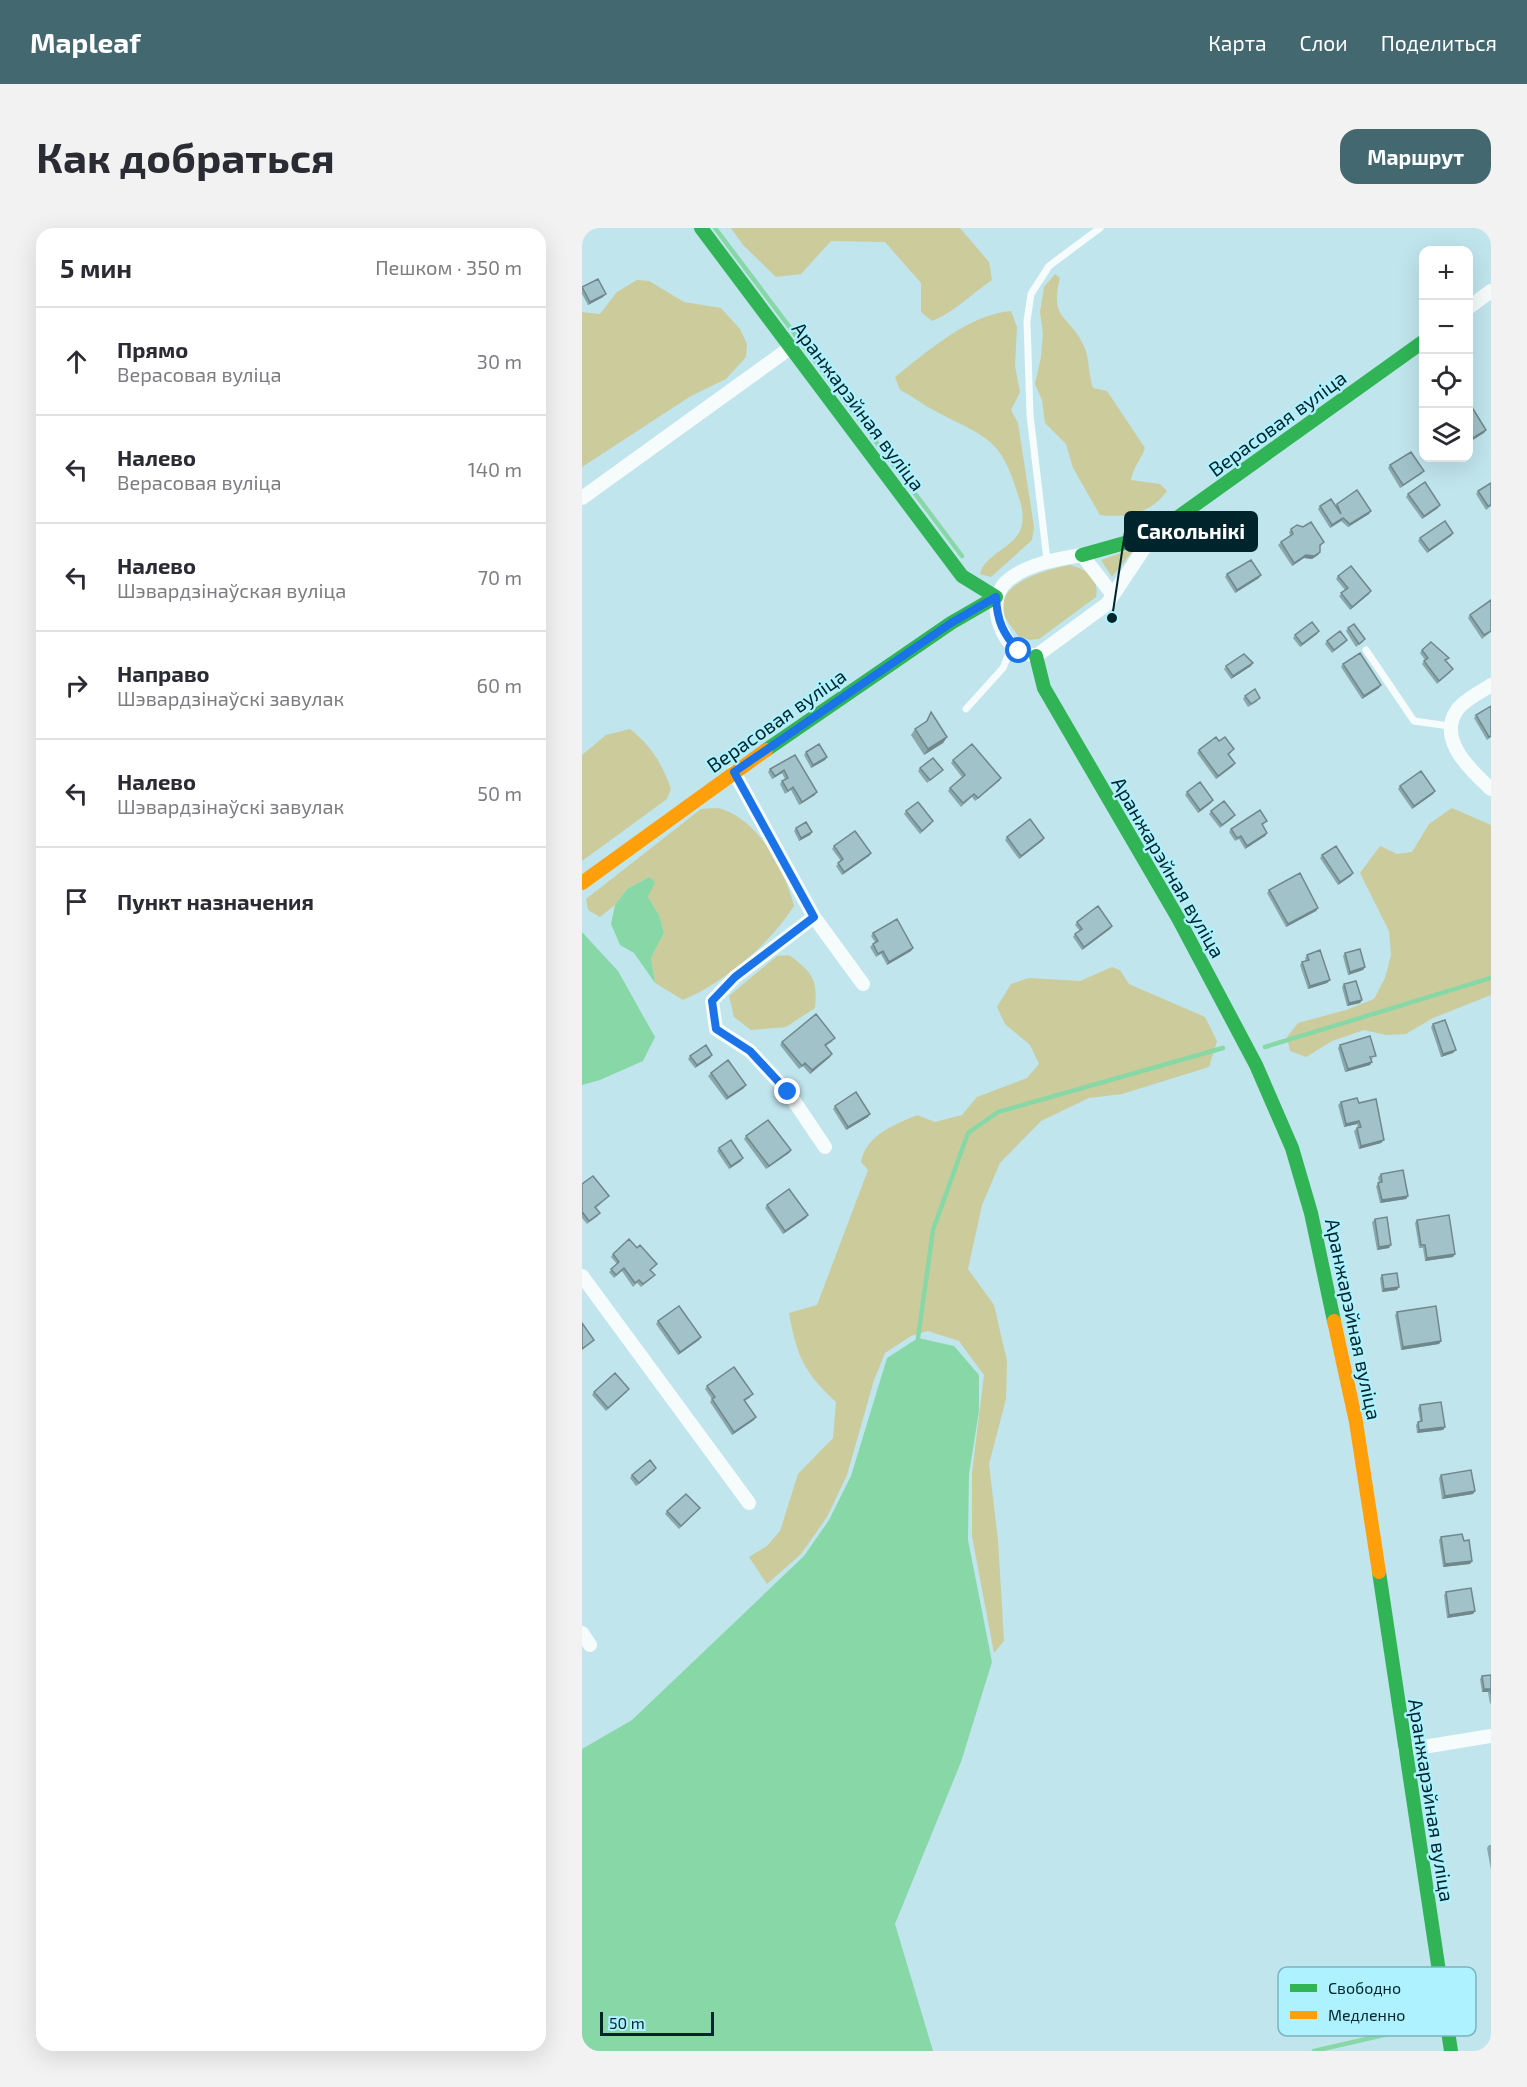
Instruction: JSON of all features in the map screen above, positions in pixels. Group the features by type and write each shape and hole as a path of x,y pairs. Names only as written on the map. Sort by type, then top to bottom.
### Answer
{"street":[{"name":"Аранжарэйная вуліца","path":"701,228 962,576 996,597"},
{"path":"1473,304 1491,291"},
{"name":"Верасовая вуліца","path":"582,883 734,772 951,623 996,597 1007,581 1047,560 1082,555 1153,535 1419,345"},
{"path":"582,498 790,348"},
{"name":"Верасовая вуліца","path":"1036,656 1107,604 1153,535"},
{"path":"1082,555 1113,595"},
{"path":"996,597 997,619 1012,644 1019,651 1036,656"},
{"name":"Аранжарэйная вуліца","path":"1036,656 1044,688 1178,918 1256,1065 1293,1148 1311,1213 1356,1422 1437,1967"},
{"path":"1491,685 1458,708 1449,726 1451,740 1471,771 1491,789"},
{"path":"734,772 814,917 863,984"},
{"path":"814,917 735,977 712,1001 716,1029 750,1051 788,1092 825,1147"},
{"path":"582,1276 749,1503"},
{"path":"582,1633 590,1645"},
{"path":"1405,1750 1491,1736"},
{"name":"Аранжарэйная вуліца","path":"1448,2036 1450,2051"}],"lane":[{"path":"1047,560 1030,415 1027,321 1031,294 1049,266 1100,228"},
{"path":"966,709 1003,668 1012,644"},
{"path":"1366,650 1414,721 1449,726"}],"shaded area":[{"path":"731,228 960,228 989,262 992,280 956,308 932,321 921,312 921,283 885,242 831,241 801,274 776,277 743,245"},
{"path":"1055,274 1060,278 1057,292 1059,310 1084,346 1093,388 1107,391 1145,448 1131,480 1160,484 1167,491 1153,505 1137,513 1119,516 1100,515 1073,468 1066,444 1045,423 1042,400 1035,384 1041,357 1043,333 1040,312 1044,287"},
{"path":"637,280 649,281 684,302 721,308 740,329 747,344 746,357 726,379 691,396 582,467 582,312 600,314 617,292"},
{"path":"1011,311 1017,327 1015,366 1020,392 1011,410 1018,423 1034,527 1032,540 991,577 980,574 983,567 992,556 1016,537 1022,522 1021,504 1005,461 997,449 978,433 900,390 895,377 964,327 979,319"},
{"path":"1135,548 1112,577 1101,560"},
{"path":"1070,565 1090,575 1096,585 1096,597 1039,639 1030,640 1018,636 1003,612 1003,602 1008,593 1026,579"},
{"path":"630,729 655,756 671,789 667,799 582,861 582,755 606,735"},
{"path":"1452,808 1491,825 1491,995 1433,1018 1406,1034 1386,1035 1364,1030 1332,1041 1306,1057 1290,1051 1287,1037 1298,1023 1346,1010 1374,999 1385,978 1391,955 1389,931 1360,873 1380,846 1397,854 1412,852 1429,824"},
{"path":"701,809 722,809 737,816 760,837 778,864 794,906 772,935 745,961 715,983 683,1000 655,983 651,958 664,933 659,915 648,897 649,877 627,889 615,905 600,917 588,910 586,899"},
{"path":"649,877 655,882 648,897 659,915 664,933 651,958 655,983 634,953 620,945 611,924 615,905 627,889"},
{"path":"582,932 618,971 655,1037 643,1061 600,1080 582,1085"},
{"path":"789,955 812,977 815,1008 786,1027 751,1030 734,1017 729,996 777,956"},
{"path":"1112,967 1120,970 1129,984 1205,1017 1217,1041 1209,1067 1122,1094 1089,1098 1041,1121 1000,1163 982,1205 968,1269 994,1305 1007,1361 1006,1399 989,1464 998,1540 1004,1641 994,1653 972,1536 972,1473 984,1375 959,1341 928,1331 911,1336 885,1353 874,1380 847,1475 827,1517 801,1554 767,1584 749,1557 767,1546 780,1531 798,1474 833,1438 836,1402 816,1382 804,1363 795,1341 789,1313 817,1305 868,1170 861,1162 864,1153 882,1132 899,1123 917,1115 935,1122 962,1115 977,1097 1027,1078 1039,1064 1030,1045 1005,1024 997,1007 1011,984 1029,978 1080,981"},
{"path":"918,1338 954,1346 979,1375 979,1411 969,1474 968,1540 992,1662 961,1762 895,1924 933,2051 582,2051 582,1749 632,1720 804,1556 829,1520 851,1476 887,1358"}],"building":[{"path":"598,279 606,294 590,302 582,287"},
{"path":"1473,409 1486,430 1473,438"},
{"path":"1411,452 1424,471 1403,485 1390,465"},
{"path":"1425,482 1440,505 1424,516 1408,494"},
{"path":"1491,483 1491,505 1488,506 1478,491"},
{"path":"1357,490 1371,511 1350,524 1343,518 1332,525 1320,506 1331,499 1341,514 1337,504"},
{"path":"1445,521 1453,533 1429,550 1420,538"},
{"path":"1311,522 1324,542 1320,545 1320,552 1314,556 1306,555 1294,563 1281,542 1293,534 1291,529 1297,525 1303,527"},
{"path":"1251,560 1261,575 1237,590 1227,574"},
{"path":"1351,566 1371,591 1352,607 1341,593 1348,588 1338,576"},
{"path":"1491,600 1491,631 1484,635 1470,615"},
{"path":"1312,622 1319,631 1302,644 1295,635"},
{"path":"1354,624 1365,639 1359,644 1348,628"},
{"path":"1340,631 1347,640 1334,650 1327,641"},
{"path":"1431,642 1449,658 1445,660 1453,669 1439,681 1424,661 1428,658 1422,650"},
{"path":"1360,653 1381,685 1364,696 1343,664"},
{"path":"1244,654 1253,663 1233,676 1226,666"},
{"path":"1255,689 1260,698 1251,704 1245,696"},
{"path":"1491,706 1491,736 1489,737 1476,715"},
{"path":"931,712 947,737 928,749 915,729 927,721"},
{"path":"1216,737 1219,741 1225,737 1234,749 1228,754 1235,763 1218,776 1199,750"},
{"path":"819,744 827,757 813,765 806,752"},
{"path":"972,744 1001,778 978,798 974,794 963,803 950,788 965,775 953,760"},
{"path":"795,755 817,792 802,802 793,787 788,791 782,781 788,778 784,770 775,776 770,769"},
{"path":"933,758 943,770 930,780 920,768"},
{"path":"1421,771 1435,791 1414,806 1400,786"},
{"path":"1200,782 1213,800 1200,810 1187,792"},
{"path":"1224,801 1235,815 1222,825 1211,811"},
{"path":"918,802 933,821 922,831 906,811"},
{"path":"1260,810 1267,821 1262,824 1267,833 1247,846 1241,836 1237,838 1231,829"},
{"path":"1030,819 1044,838 1021,856 1007,837"},
{"path":"806,822 812,832 801,838 796,828"},
{"path":"855,831 871,853 844,872 838,863 843,859 834,846"},
{"path":"1336,846 1353,873 1340,882 1322,855"},
{"path":"1300,873 1318,908 1288,924 1269,890"},
{"path":"1098,906 1112,926 1084,947 1075,934 1082,929 1077,922"},
{"path":"897,919 913,948 889,962 883,951 878,954 873,944 878,941 873,933"},
{"path":"1360,949 1365,967 1350,972 1345,953"},
{"path":"1320,950 1330,980 1310,986 1302,962 1309,960 1307,955"},
{"path":"1356,981 1362,1000 1349,1003 1344,984"},
{"path":"816,1014 835,1038 825,1045 832,1054 812,1070 805,1063 802,1066 782,1042"},
{"path":"1445,1020 1456,1050 1443,1054 1433,1024"},
{"path":"1370,1036 1376,1056 1370,1057 1372,1062 1348,1069 1340,1045"},
{"path":"706,1045 712,1055 697,1065 690,1056"},
{"path":"728,1060 746,1085 728,1097 711,1073"},
{"path":"856,1092 870,1114 848,1127 835,1106"},
{"path":"1357,1098 1359,1103 1376,1099 1384,1140 1361,1146 1357,1128 1361,1127 1359,1121 1346,1124 1341,1102"},
{"path":"768,1120 791,1150 769,1166 746,1136"},
{"path":"731,1140 743,1158 731,1166 719,1148"},
{"path":"1403,1170 1408,1196 1382,1200 1378,1183 1382,1182 1381,1174"},
{"path":"593,1176 609,1196 595,1207 600,1213 589,1221 582,1214 582,1184"},
{"path":"789,1189 808,1215 785,1231 767,1205"},
{"path":"1449,1215 1455,1254 1427,1258 1425,1245 1421,1245 1417,1220"},
{"path":"1387,1217 1391,1245 1379,1247 1375,1219"},
{"path":"629,1239 637,1248 640,1245 657,1264 650,1270 655,1275 643,1284 639,1280 635,1283 624,1268 616,1275 611,1269 619,1262 613,1254"},
{"path":"1397,1273 1399,1287 1384,1289 1382,1275"},
{"path":"679,1306 701,1337 680,1352 658,1321"},
{"path":"1436,1306 1441,1341 1403,1347 1397,1312"},
{"path":"582,1323 594,1340 582,1349"},
{"path":"734,1367 753,1394 744,1400 756,1417 734,1432 712,1399 715,1397 707,1386"},
{"path":"615,1373 629,1389 608,1408 594,1392"},
{"path":"1441,1402 1445,1427 1419,1430 1418,1422 1422,1421 1420,1405"},
{"path":"650,1460 656,1468 639,1483 632,1475"},
{"path":"1471,1470 1475,1491 1445,1496 1441,1475"},
{"path":"686,1494 700,1508 681,1526 667,1511"},
{"path":"1462,1534 1464,1541 1469,1540 1472,1561 1445,1564 1441,1537"},
{"path":"1471,1588 1475,1611 1449,1615 1446,1592"},
{"path":"1491,1675 1491,1694 1490,1689 1484,1689 1482,1676"}],"waterway":[{"path":"715,228 962,556"},
{"path":"1265,1047 1491,978"},
{"path":"918,1338 933,1230 968,1133 998,1112 1223,1048"},
{"path":"1314,2051 1379,2036"}],"traffic: fast":[{"path":"701,228 962,576 996,597 951,623 766,750"},
{"path":"1082,555 1153,535 1419,345"},
{"path":"1036,656 1044,688 1178,918 1256,1065 1292,1148 1311,1213 1334,1321"},
{"path":"1379,1572 1438,1967"},
{"path":"1449,2036 1451,2051"}],"traffic: slow":[{"path":"582,883 766,750"},
{"path":"1334,1321 1356,1422 1379,1572"}],"place":[{"name":"Сакольнікі","path":"1112,618"}],"route":[{"path":"788,1092 750,1051 716,1029 712,1001 735,977 814,917 734,772 951,623 996,597 997,619 1006,638 1019,651"}]}
